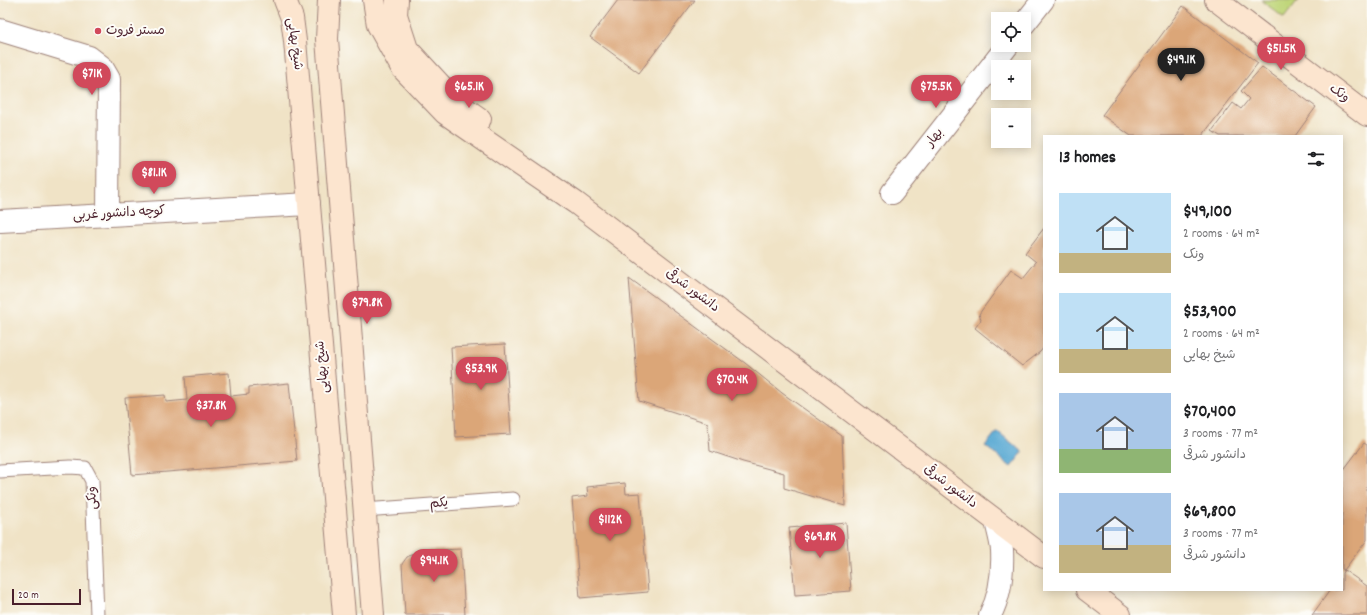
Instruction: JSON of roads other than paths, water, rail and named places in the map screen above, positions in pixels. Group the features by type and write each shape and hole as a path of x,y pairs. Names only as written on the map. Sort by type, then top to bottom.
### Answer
{"main road":[{"name":"شیخ بهایی","path":"285,0 292,18 295,41 344,615"},
{"path":"329,0 328,39 373,615"},
{"name":"دانشور شرقی","path":"374,0 378,25 402,68 445,113 576,203 1043,556"},
{"path":"397,0 396,15 407,49 456,102 552,169 576,203"},
{"name":"ونک","path":"1216,0 1367,116"},
{"path":"1088,591 1120,615"}],"street":[{"path":"1031,15 1043,0"},
{"path":"0,30 89,57 102,67 109,79 108,215"},
{"name":"بهار","path":"892,193 1003,52"},
{"name":"کوچه دانشور غربی","path":"0,221 309,204"},
{"path":"990,615 994,608 1002,565 1002,549 996,521"}],"lane":[{"name":"ونکی","path":"0,471 70,467 85,468 92,481 98,615"},
{"name":"یکم","path":"364,510 513,499"}],"water":[{"path":"997,431 1023,452 1011,467 985,446"}],"place":[{"name":"مستر فروت","path":"98,31"}]}
